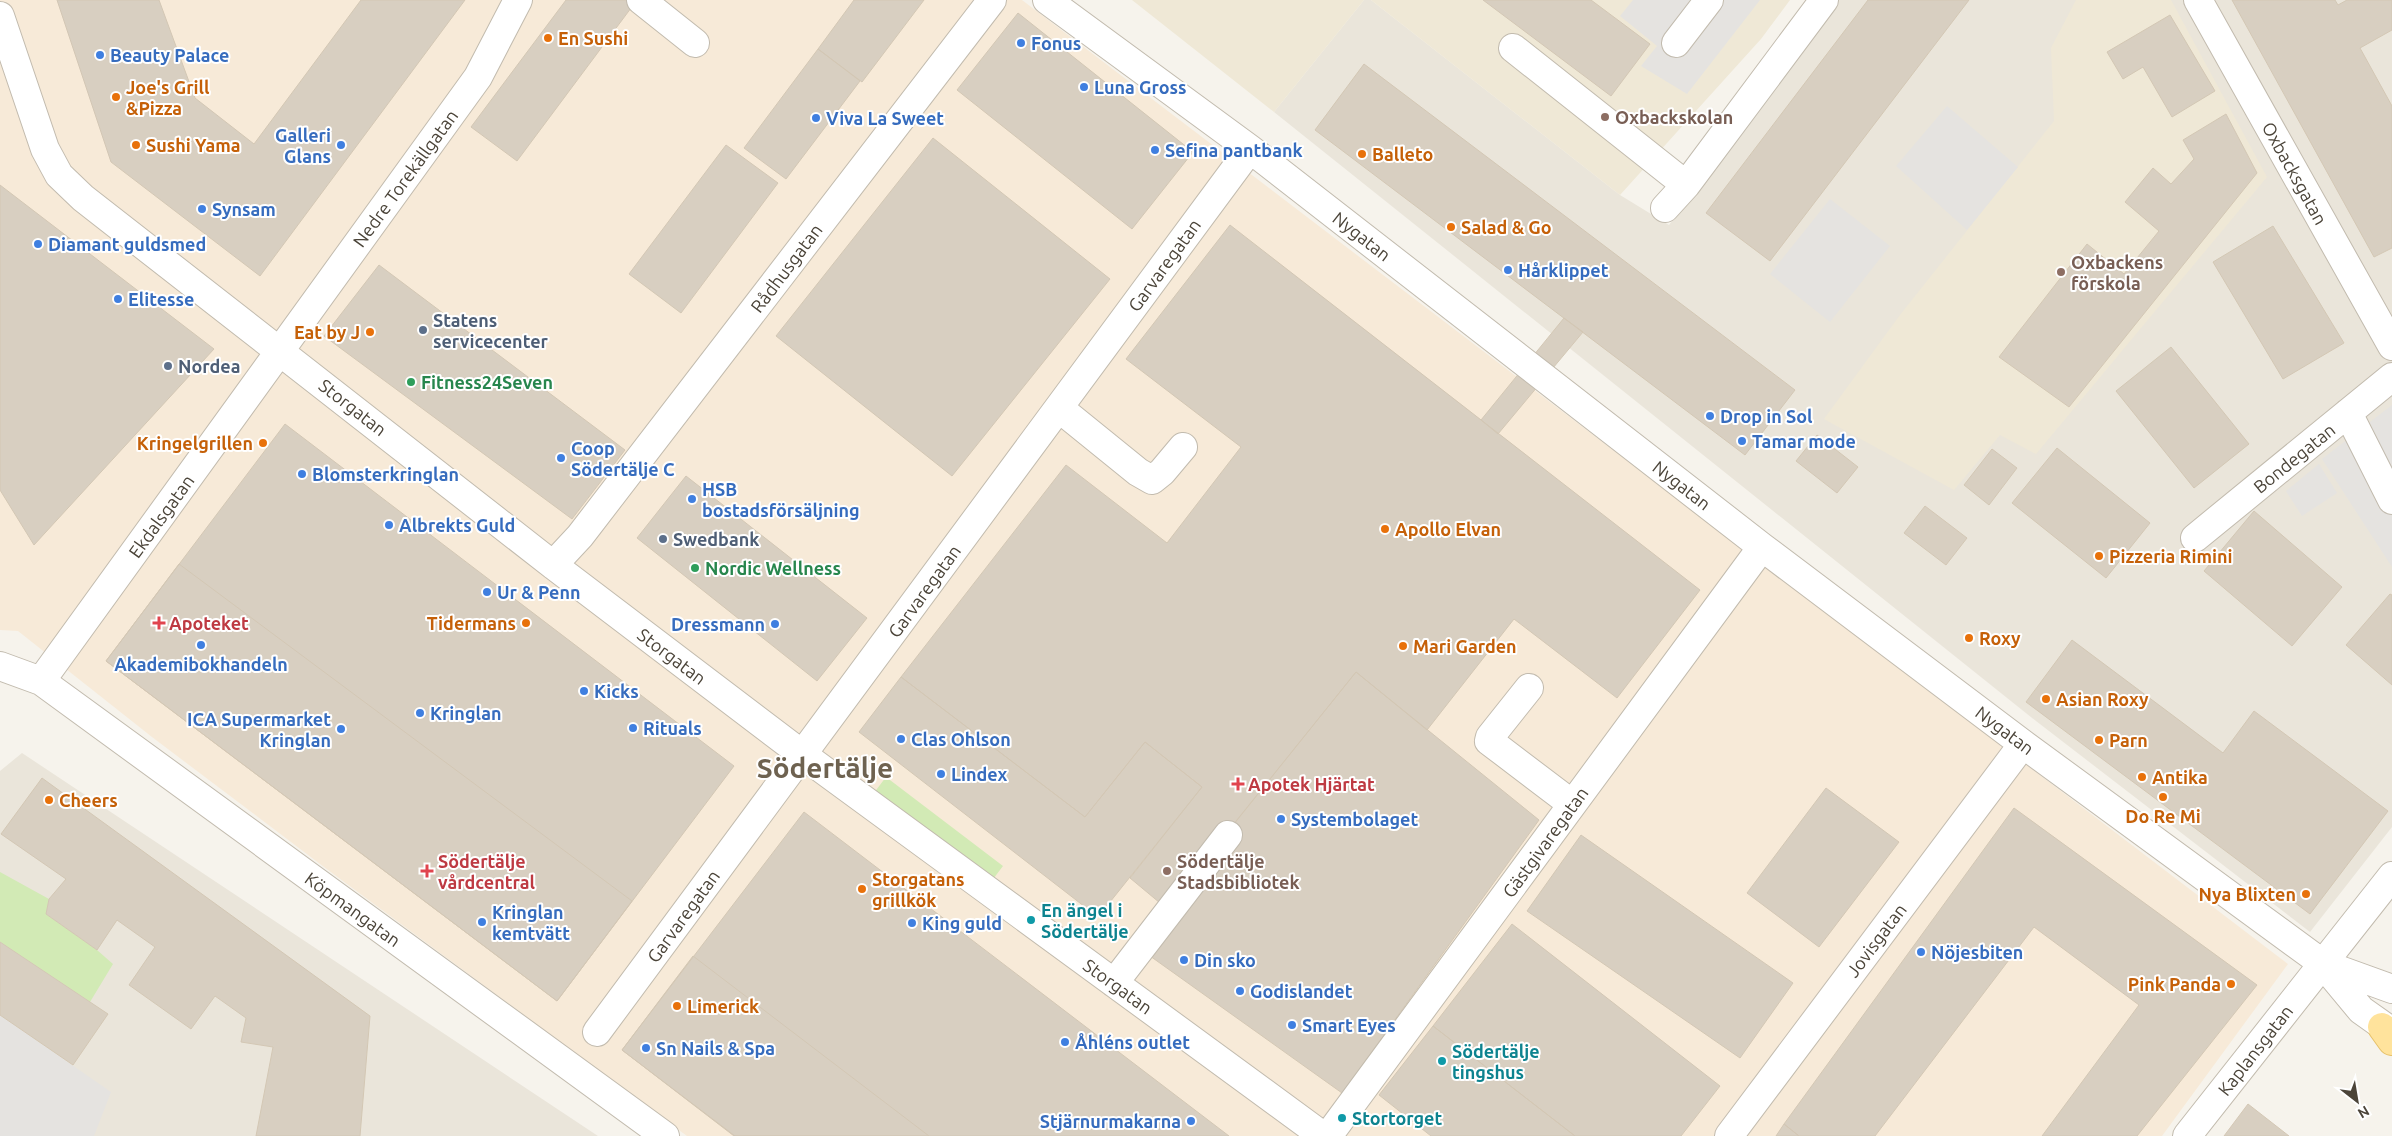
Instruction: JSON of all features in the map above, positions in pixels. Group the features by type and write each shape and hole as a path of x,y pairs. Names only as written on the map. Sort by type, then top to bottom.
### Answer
{"street":[{"name":"Nedre Torekällgatan","path":"280,350 478,77 518,0"},
{"path":"641,0 695,43"},
{"name":"Rådhusgatan","path":"553,565 580,536 992,0"},
{"name":"Nygatan","path":"1046,0 1250,149 1762,547 2024,744 2322,964 2361,1010 2389,1033"},
{"path":"1676,43 1709,0"},
{"path":"1665,208 1686,185 1824,0"},
{"name":"Oxbacksgatan","path":"2198,0 2392,346"},
{"name":"Storgatan","path":"0,16 45,149 59,175 84,198 553,565 803,755 1323,1136"},
{"path":"1513,48 1686,185"},
{"name":"Garvaregatan","path":"597,1032 1250,149"},
{"name":"Ekdalsgatan","path":"41,681 280,350"},
{"name":"Bondegatan","path":"2195,538 2392,377"},
{"path":"1059,408 1138,472 1152,480 1162,472 1183,447"},
{"path":"2348,413 2392,500"},
{"name":"Gästgivaregatan","path":"1328,1136 1762,547"},
{"name":"Köpmangatan","path":"0,666 41,681 665,1136"},
{"path":"1529,688 1490,737 1489,741 1572,804"},
{"name":"Jovisgatan","path":"1729,1136 2024,744"},
{"path":"1114,983 1228,836"},
{"path":"2322,964 2392,876"},
{"name":"Nygatan","path":"2322,964 2392,989"},
{"name":"Kaplansgatan","path":"2188,1136 2322,964"}],"shaded area":[{"path":"0,0 1022,0 2288,964 2162,1136 687,1136 324,867 152,737 18,631 0,630"},
{"path":"1132,0 1364,0 1274,112"},
{"path":"1364,0 1371,0 1620,195 1669,225 1839,0 2392,0 2392,827 2310,932 2036,721 1274,112"},
{"name":"Oxbackskolan","path":"1371,0 1790,0 1761,39 1620,195"},
{"path":"1633,0 1760,0 1687,94 1641,66 1657,46 1620,16"},
{"name":"Oxbackens förskola","path":"2076,0 2171,0 2267,177 2036,454 2000,435 1954,490 1824,419 1900,315 2054,121 2051,48"},
{"path":"1947,106 2018,167 1967,230 1896,166"},
{"path":"1830,199 1890,246 1830,322 1770,274"},
{"path":"2392,405 2392,567 2322,459"},
{"path":"2319,464 2337,493 2302,516 2286,491"},
{"path":"22,753 598,1136 0,1136 0,771"},
{"path":"0,1015 111,1092 94,1136 0,1136"}],"green space":[{"path":"886,777 1003,866 978,899 861,810"},
{"path":"0,872 49,899 46,914 97,950 113,964 90,1002 0,942"}],"building":[{"path":"57,0 159,0 195,98 254,144 361,0 465,0 260,276 111,162"},
{"path":"566,0 637,0 517,161 471,127"},
{"path":"854,0 924,0 862,82 818,49"},
{"path":"1483,0 1591,0 1650,44 1611,96"},
{"path":"1868,0 1969,0 1770,261 1706,213"},
{"path":"2232,0 2335,0 2338,5 2347,0 2392,0 2392,30 2360,48 2392,106 2392,248 2374,257"},
{"path":"1018,13 1193,152 1132,229 957,90"},
{"path":"2170,15 2215,91 2172,117 2143,67 2123,79 2107,52"},
{"path":"818,49 860,81 786,179 744,148"},
{"path":"1364,64 1795,390 1745,455 1315,130"},
{"path":"2226,114 2257,173 2069,407 1999,357 2087,244 2124,274 2159,231 2125,202 2153,168 2171,184 2194,159 2183,140"},
{"path":"933,138 1110,279 952,476 776,336"},
{"path":"726,145 778,183 681,313 629,274"},
{"path":"0,185 214,349 34,545 0,490"},
{"path":"1230,225 1700,590 1617,698 1514,619 1427,730 1356,672 1166,908 1130,878 1202,787 1145,742 1085,817 901,677 1066,465 1167,543 1241,447 1126,359"},
{"path":"2273,226 2344,343 2283,379 2213,262"},
{"path":"379,265 625,450 572,519 324,336"},
{"path":"1564,318 1583,332 1498,434 1481,420"},
{"path":"2171,347 2249,444 2194,488 2116,391"},
{"name":"Kringlan","path":"285,424 734,766 557,1001 106,661"},
{"path":"1817,435 1858,467 1837,493 1796,461"},
{"path":"2057,448 2150,523 2106,578 2012,503"},
{"path":"1992,449 2017,468 1989,505 1964,485"},
{"path":"686,476 867,618 817,681 637,538"},
{"path":"1925,506 1967,538 1946,565 1904,533"},
{"path":"2254,511 2342,587 2292,646 2204,571"},
{"path":"179,564 632,901 557,1001 106,661"},
{"path":"2390,594 2392,595 2392,685 2346,645"},
{"path":"2072,640 2223,753 2254,711 2388,811 2310,914 2026,702"},
{"path":"1356,672 1539,820 1342,1093 1136,946"},
{"path":"901,677 1085,817 1145,742 1202,787 1098,917 859,732"},
{"path":"42,778 370,1016 360,1136 256,1136 273,1047 241,1042 246,1018 215,996 191,1029 129,985 155,947 117,920 97,950 46,914 49,899 66,879 1,834"},
{"path":"1826,788 1899,842 1819,947 1747,893"},
{"path":"2014,808 2257,985 2137,1136 2042,1136 2139,1005 2034,927 1875,1136 1799,1136 1784,1124"},
{"path":"804,812 1229,1136 735,1136 622,1050"},
{"path":"1581,835 1793,983 1740,1058 1527,911"},
{"path":"1512,924 1720,1086 1681,1136 1575,1136 1433,1026"},
{"path":"0,942 108,1014 73,1065 0,1015"},
{"path":"693,956 929,1136 734,1136 622,1050"},
{"name":"Södertälje tingshus","path":"1433,1026 1575,1136 1431,1136 1379,1095"},
{"path":"2248,1104 2289,1136 2224,1136"},
{"path":"1784,1124 1799,1136 1776,1136"}],"place":[{"name":"En Sushi","path":"548,38"},
{"name":"Fonus","path":"1021,43"},
{"name":"Beauty Palace","path":"100,55"},
{"name":"Luna Gross","path":"1084,87"},
{"name":"Joe's Grill &Pizza","path":"116,97"},
{"name":"Oxbackskolan","path":"1605,117"},
{"name":"Viva La Sweet","path":"816,118"},
{"name":"Sushi Yama","path":"136,145"},
{"name":"Galleri Glans","path":"341,145"},
{"name":"Sefina pantbank","path":"1155,150"},
{"name":"Balleto","path":"1362,154"},
{"name":"Synsam","path":"202,209"},
{"name":"Salad & Go","path":"1451,227"},
{"name":"Diamant guldsmed","path":"38,244"},
{"name":"Hårklippet","path":"1508,270"},
{"name":"Oxbackens förskola","path":"2061,272"},
{"name":"Elitesse","path":"118,299"},
{"name":"Statens servicecenter","path":"423,330"},
{"name":"Eat by J","path":"370,332"},
{"name":"Nordea","path":"168,366"},
{"name":"Fitness24Seven","path":"411,382"},
{"name":"Drop in Sol","path":"1710,416"},
{"name":"Tamar mode","path":"1742,441"},
{"name":"Kringelgrillen","path":"263,443"},
{"name":"Coop Södertälje C","path":"561,458"},
{"name":"Blomsterkringlan","path":"302,474"},
{"name":"HSB bostadsförsäljning","path":"692,499"},
{"name":"Albrekts Guld","path":"389,525"},
{"name":"Apollo Elvan","path":"1385,529"},
{"name":"Swedbank","path":"663,539"},
{"name":"Pizzeria Rimini","path":"2099,556"},
{"name":"Nordic Wellness","path":"695,568"},
{"name":"Ur & Penn","path":"487,592"},
{"name":"Apoteket","path":"159,623"},
{"name":"Tidermans","path":"526,623"},
{"name":"Dressmann","path":"775,624"},
{"name":"Roxy","path":"1969,638"},
{"name":"Akademibokhandeln","path":"201,645"},
{"name":"Mari Garden","path":"1403,646"},
{"name":"Kicks","path":"584,691"},
{"name":"Asian Roxy","path":"2046,699"},
{"name":"Kringlan","path":"420,713"},
{"name":"Rituals","path":"633,728"},
{"name":"ICA Supermarket Kringlan","path":"341,729"},
{"name":"Clas Ohlson","path":"901,739"},
{"name":"Parn","path":"2099,740"},
{"name":"Lindex","path":"941,774"},
{"name":"Antika","path":"2142,777"},
{"name":"Apotek Hjärtat","path":"1238,784"},
{"name":"Do Re Mi","path":"2163,797"},
{"name":"Cheers","path":"49,800"},
{"name":"Systembolaget","path":"1281,819"},
{"name":"Södertälje vårdcentral","path":"427,871"},
{"name":"Södertälje Stadsbibliotek","path":"1167,871"},
{"name":"Storgatans grillkök","path":"862,889"},
{"name":"Nya Blixten","path":"2306,894"},
{"name":"En ängel i Södertälje","path":"1031,920"},
{"name":"Kringlan kemtvätt","path":"482,922"},
{"name":"King guld","path":"912,923"},
{"name":"Nöjesbiten","path":"1921,952"},
{"name":"Din sko","path":"1184,960"},
{"name":"Pink Panda","path":"2231,984"},
{"name":"Godislandet","path":"1240,991"},
{"name":"Limerick","path":"677,1006"},
{"name":"Smart Eyes","path":"1292,1025"},
{"name":"Åhléns outlet","path":"1065,1042"},
{"name":"Sn Nails & Spa","path":"646,1048"},
{"name":"Södertälje tingshus","path":"1442,1061"},
{"name":"Stortorget","path":"1342,1118"},
{"name":"Stjärnurmakarna","path":"1191,1121"}],"district":[{"name":"Södertälje","path":"825,767"}]}
